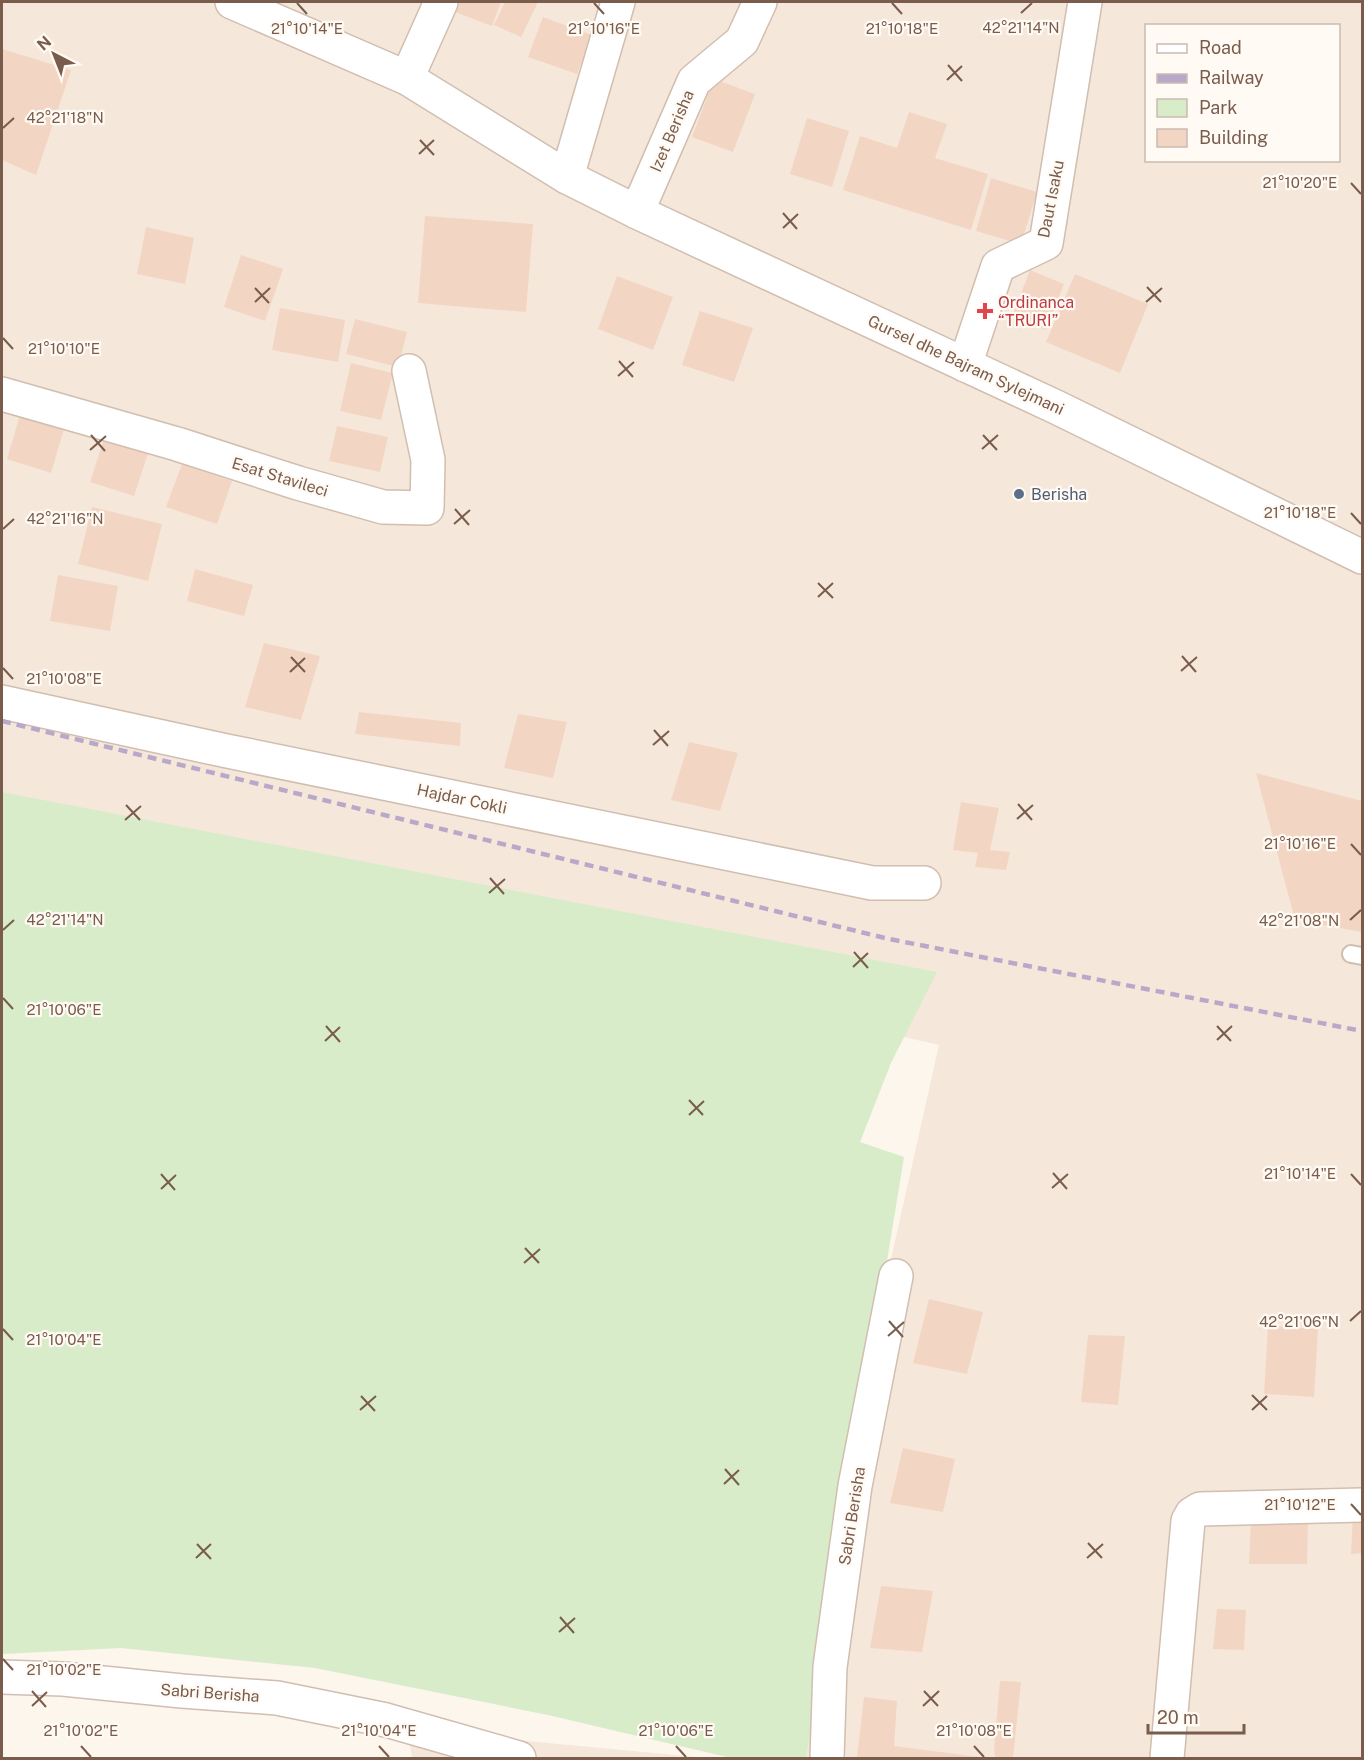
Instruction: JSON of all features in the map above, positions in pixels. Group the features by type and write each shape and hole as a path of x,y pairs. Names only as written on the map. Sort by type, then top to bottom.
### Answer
{"street":[{"name":"Gursel dhe Bajram Sylejmani","path":"232,2 407,78 567,177 637,212 965,365 1362,557"},
{"path":"407,78 441,2"},
{"path":"567,177 618,2"},
{"name":"Izet Berisha","path":"637,212 694,81 742,41 760,2"},
{"name":"Daut Isaku","path":"965,365 998,266 1046,243 1085,2"},
{"name":"Esat Stavileci","path":"2,394 177,444 382,507 427,508 428,460 409,371"},
{"name":"Hajdar Cokli","path":"2,702 227,751 872,883 924,883"},
{"name":"Sabri Berisha","path":"826,1758 830,1667 853,1497 896,1276"},
{"path":"1167,1758 1188,1521 1192,1514 1200,1509 1362,1505"},
{"name":"Sabri Berisha","path":"2,1677 63,1679 277,1698 386,1720 417,1744 519,1758"}],"shaded area":[{"path":"2,2 1362,2 1362,1758 779,1758 939,1045 2,835"},
{"path":"408,1730 708,1758 412,1758"}],"green space":[{"path":"2,792 937,972 891,1063 860,1142 904,1157 806,1758 731,1758 548,1715 315,1668 121,1648 2,1654"}],"building":[{"path":"450,2 501,2 492,26 447,9"},
{"path":"505,2 538,2 521,37 494,25"},
{"path":"543,17 592,35 577,74 528,57"},
{"path":"2,49 71,70 36,175 2,160"},
{"path":"714,79 755,94 733,152 692,137"},
{"path":"909,112 947,124 935,158 988,174 971,230 843,190 860,136 897,148"},
{"path":"807,118 849,131 832,187 790,174"},
{"path":"991,178 1037,192 1021,244 976,231"},
{"path":"425,216 533,224 526,312 418,303"},
{"path":"146,227 194,238 185,284 137,274"},
{"path":"241,255 283,269 265,321 224,307"},
{"path":"1030,270 1064,284 1046,330 1012,317"},
{"path":"1075,274 1148,304 1120,373 1046,342"},
{"path":"617,276 673,297 653,350 598,329"},
{"path":"280,308 345,320 338,362 272,350"},
{"path":"700,311 753,328 734,382 682,365"},
{"path":"355,319 407,332 398,367 346,354"},
{"path":"351,363 393,373 381,420 340,411"},
{"path":"20,415 64,429 51,473 7,459"},
{"path":"337,426 388,437 380,472 329,461"},
{"path":"106,433 150,447 134,496 90,482"},
{"path":"182,464 232,481 217,524 166,507"},
{"path":"92,507 162,524 148,581 78,564"},
{"path":"195,569 253,585 244,616 187,601"},
{"path":"58,575 118,586 110,631 50,621"},
{"path":"264,643 320,656 301,720 245,707"},
{"path":"359,712 461,723 460,746 355,734"},
{"path":"518,714 567,722 553,778 504,768"},
{"path":"689,742 738,753 720,811 671,800"},
{"path":"1256,773 1362,801 1362,932 1295,920"},
{"path":"961,802 999,808 990,850 1010,852 1006,870 975,867 978,853 953,850"},
{"path":"929,1299 983,1312 967,1374 913,1363"},
{"path":"1268,1326 1318,1329 1314,1397 1264,1394"},
{"path":"1088,1335 1125,1336 1118,1405 1081,1402"},
{"path":"903,1448 955,1459 943,1512 890,1503"},
{"path":"1362,1514 1362,1553 1351,1554 1353,1515"},
{"path":"1251,1521 1308,1521 1307,1564 1249,1564"},
{"path":"881,1586 933,1591 922,1652 870,1648"},
{"path":"1217,1609 1246,1610 1244,1650 1213,1649"},
{"path":"1000,1681 1021,1682 1013,1758 995,1758"},
{"path":"864,1697 897,1701 894,1746 987,1758 857,1758"}],"railway":[{"path":"2,721 889,939 1362,1031"}],"place":[{"name":"Ordinanca “TRURI”","path":"985,311"},
{"name":"Berisha","path":"1019,494"}]}
